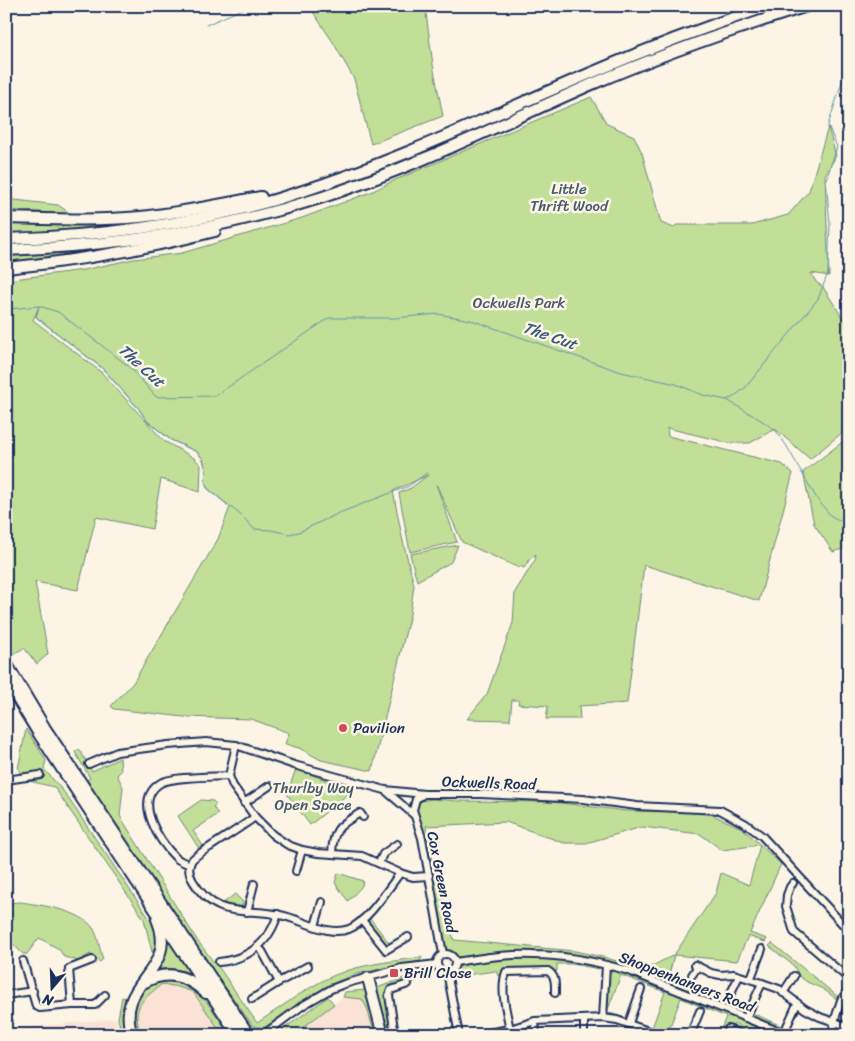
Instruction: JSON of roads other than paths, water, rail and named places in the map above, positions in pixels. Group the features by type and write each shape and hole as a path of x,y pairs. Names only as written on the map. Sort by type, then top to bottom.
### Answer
{"highway":[{"path":"6,239 94,234 168,223 241,208 318,186 405,154 638,53 768,6"},
{"path":"6,268 86,259 151,247 240,225 393,172 620,73 707,40 807,6"},
{"path":"6,218 89,220 142,216 204,208 318,186"},
{"path":"6,250 69,247 131,240 273,212"},
{"path":"6,663 50,735 249,1035"},
{"path":"6,680 35,728 238,1035"},
{"path":"132,1035 128,1021 128,1010 132,996 157,960 162,946 162,935 159,925 146,896"},
{"path":"139,986 160,975 177,975 195,983 219,1006"},
{"path":"368,978 382,1035"}],"street":[{"name":"Ockwells Road","path":"89,764 117,752 206,742 236,745 294,765 385,790 424,794 481,794 583,800 637,806 720,810 746,824 762,836 849,931"},
{"path":"236,745 229,776 233,786 255,818 273,835 288,845 302,850 362,856 413,877 429,876"},
{"path":"6,780 40,775"},
{"path":"190,865 177,860 153,827 148,807 150,796 160,784 183,778 229,776"},
{"path":"244,803 269,786"},
{"name":"Cox Green Road","path":"385,790 414,815"},
{"name":"Cox Green Road","path":"424,794 416,798 413,810 422,838 443,954"},
{"path":"332,854 334,834 338,827 360,813 363,817"},
{"path":"255,818 192,859 190,865 189,874 197,887 214,903 229,910 278,914 338,932 351,928 362,920 400,873"},
{"path":"379,863 383,854 397,844"},
{"path":"296,871 302,850"},
{"path":"247,912 254,884"},
{"path":"789,885 786,895 786,906 794,932 849,979"},
{"path":"315,926 322,902"},
{"path":"219,962 228,961 259,948 275,925 278,914"},
{"path":"362,920 386,950 408,937"},
{"path":"259,948 279,982"},
{"path":"751,978 762,949"},
{"path":"443,954 452,956 455,962 454,968 447,972 441,971 437,964 437,959 443,954"},
{"name":"Shoppenhangers Road","path":"455,962 498,956 534,955 571,958 606,965 629,971 788,1035"},
{"path":"72,1005 69,969 92,960"},
{"path":"24,961 36,1006 40,1008 95,1005 105,995"},
{"path":"266,1033 302,1006 330,989 402,968 437,964"},
{"path":"603,1018 606,965"},
{"path":"692,975 696,965 711,972 751,978 783,993 797,1004 849,1027"},
{"path":"252,999 308,966"},
{"path":"510,1029 504,990 506,972 548,971 553,974 555,980 555,993"},
{"path":"447,972 459,1035"},
{"path":"728,999 740,976"},
{"path":"783,993 794,976"},
{"path":"746,1018 762,982"},
{"path":"395,1035 389,995 391,990 408,984"},
{"path":"629,1023 641,988"},
{"path":"831,1035 840,1000 849,989"},
{"path":"6,994 33,991"},
{"path":"788,1026 797,1004"},
{"path":"690,1035 700,1011"},
{"path":"479,1035 510,1029 535,1021 603,1018 629,1023 660,1035"},
{"path":"584,1020 584,1035"},
{"path":"535,1021 536,1035"},
{"path":"733,1029 743,1035"}],"waterway":[{"path":"206,25 249,6"},
{"name":"The Cut","path":"6,311 9,309 39,306 58,312 131,368 156,397 215,396 329,318 395,318 438,314 471,320 621,372 676,384 703,395 726,400 732,398 745,388 818,299 828,273 830,224 826,180 837,147 828,125 849,61"},
{"path":"39,306 36,317 102,368 139,409 147,421 171,440 197,452 203,459 207,488 243,517 254,529 289,534 299,532 339,513 409,486 428,472"},
{"path":"727,400 776,431 817,499 831,516 849,525"}],"place":[{"name":"Pavilion","path":"343,728"},
{"name":"Brill Close","path":"394,973"}],"park label":[{"name":"Little Thrift Wood","path":"569,198"},
{"name":"Ockwells Park","path":"519,303"},
{"name":"Thurlby Way Open Space","path":"313,796"}]}
